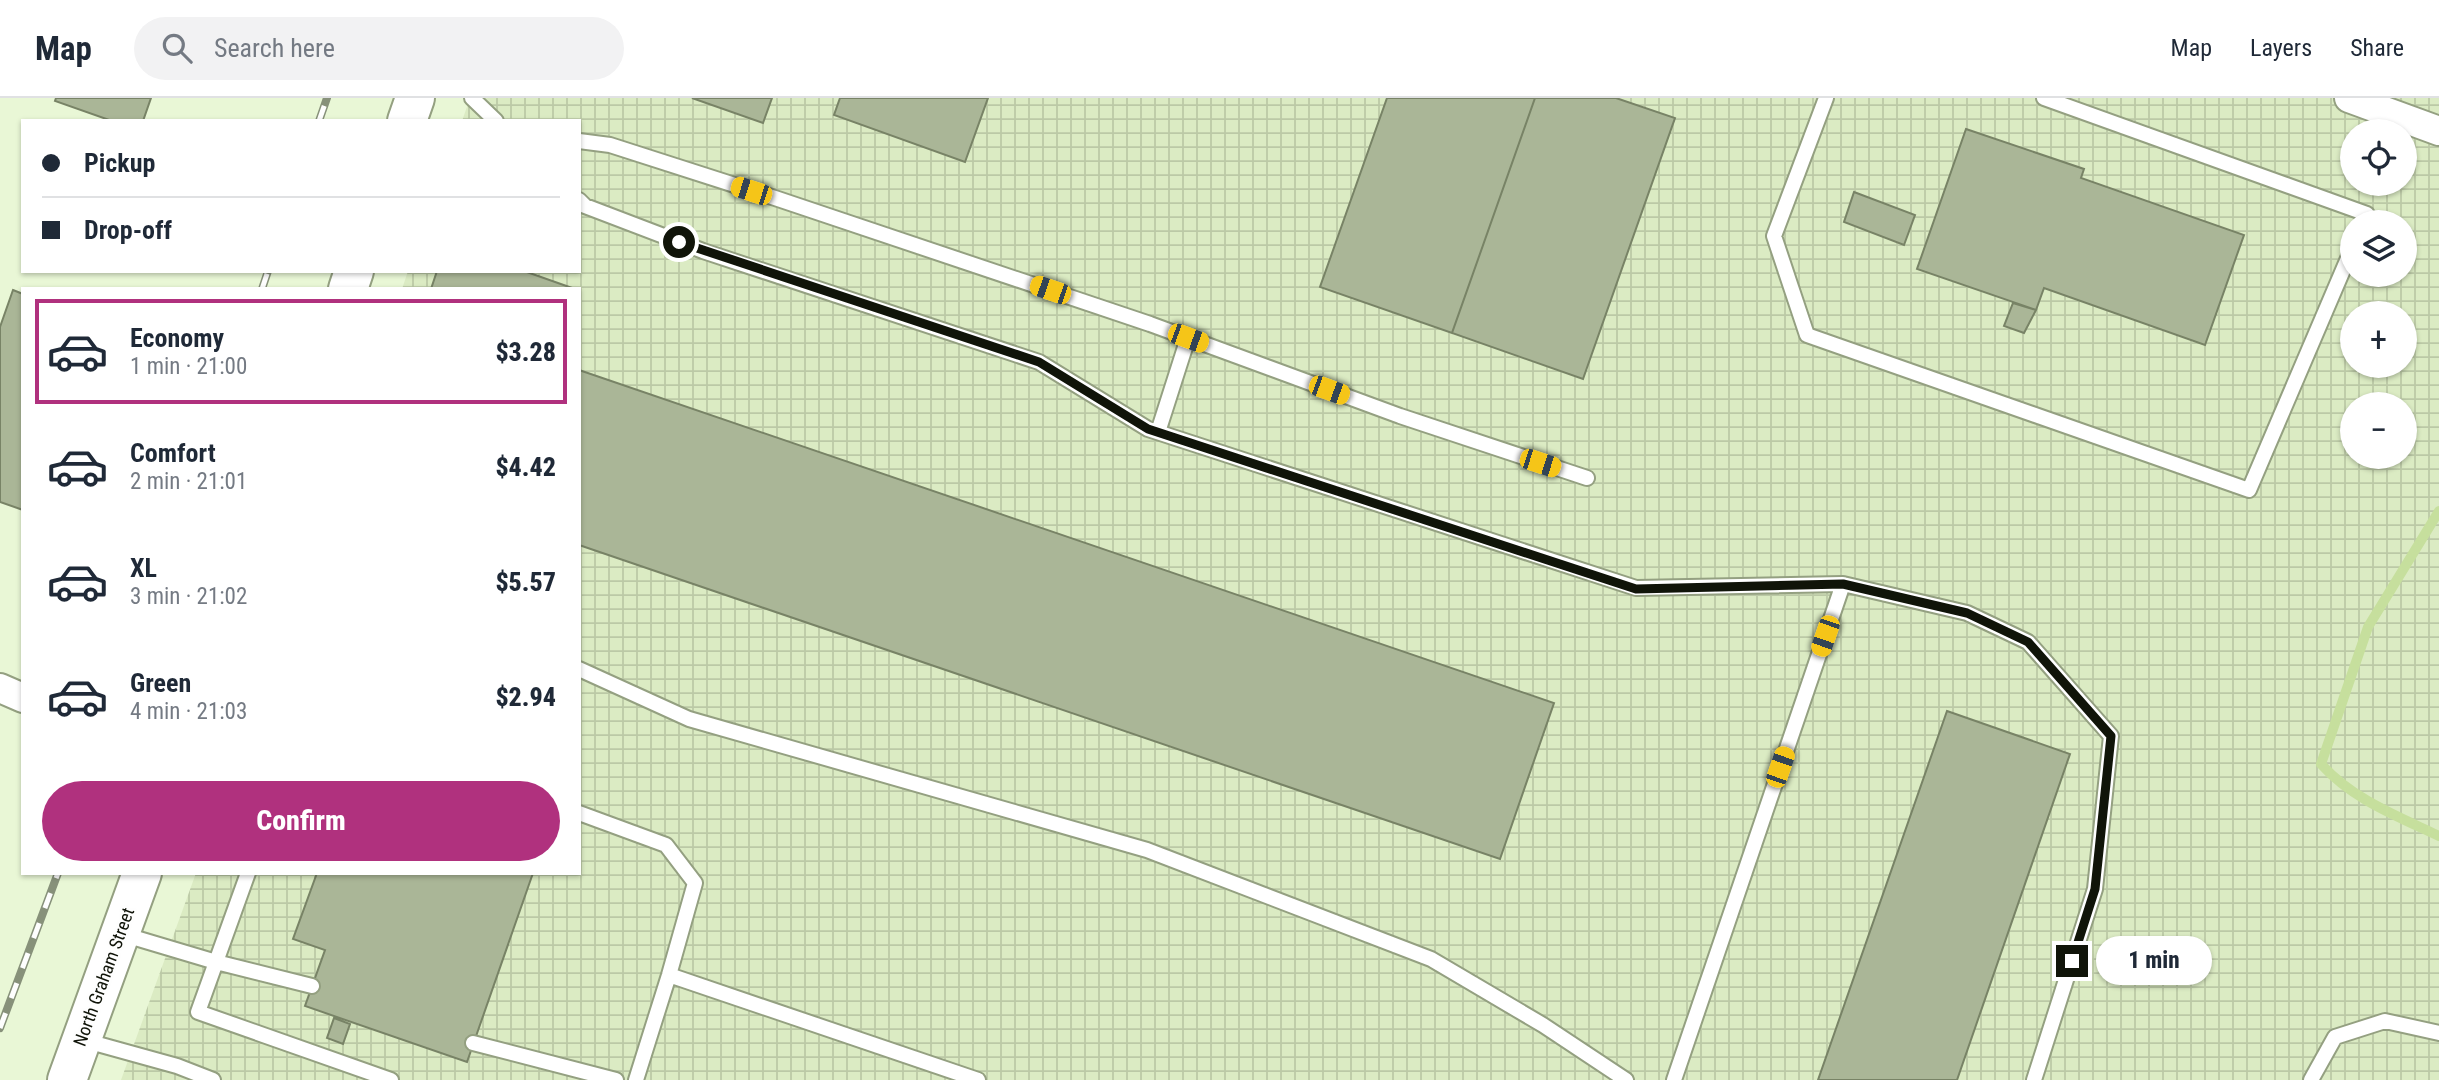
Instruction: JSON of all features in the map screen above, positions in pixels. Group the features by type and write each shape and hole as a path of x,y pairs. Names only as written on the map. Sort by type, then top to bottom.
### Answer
{"main road":[{"path":"408,119 415,98"},
{"name":"North Graham Street","path":"67,1080 141,875"}],"street":[{"path":"2349,98 2439,131"}],"lane":[{"path":"472,98 494,119"},
{"path":"1826,98 1774,236 1807,335 2249,489 2340,277"},
{"path":"2044,98 2356,210"},
{"path":"581,141 610,145 775,198 1188,338 1400,416 1587,478"},
{"path":"581,202 585,206 703,251 1039,362 1148,429 1636,589 1843,584 1967,613 2028,642 2111,736 2095,889 2034,1080"},
{"path":"1158,432 1188,338"},
{"path":"1674,1080 1843,584"},
{"path":"581,670 689,719 1147,850 1431,959 1543,1025 1626,1080"},
{"path":"581,814 666,845 695,883 636,1080"},
{"path":"246,875 198,1013 391,1080"},
{"path":"120,933 216,962 312,986"},
{"path":"669,975 978,1080"},
{"path":"2311,1080 2335,1037 2385,1021 2439,1033"},
{"path":"82,1039 177,1066 213,1080"},
{"path":"474,1043 616,1080"}],"shaded area":[{"path":"470,98 2439,98 2439,1080 121,1080 195,875 581,875 581,287 403,287 407,273 581,273 581,119 463,119"}],"building":[{"path":"56,98 151,98 144,119 106,119 55,101"},
{"path":"692,98 772,98 763,123"},
{"path":"840,98 988,98 965,162 834,115"},
{"path":"1387,98 1535,98 1452,333 1320,287"},
{"path":"1535,98 1616,98 1675,118 1583,379 1452,333"},
{"path":"1966,129 2084,169 2081,178 2244,235 2205,345 2044,288 2036,310 1917,269"},
{"path":"1854,192 1915,215 1904,245 1844,222"},
{"path":"436,273 530,273 569,287 432,287"},
{"path":"13,290 21,293 21,509 0,502 0,327"},
{"path":"2013,303 2036,310 2024,333 2004,326"},
{"path":"581,371 1554,703 1500,859 581,546"},
{"path":"1947,711 2070,754 1957,1080 1818,1080"},
{"path":"316,875 532,875 467,1062 305,1006 325,950 293,939"},
{"path":"334,1018 350,1024 343,1044 327,1038"}],"waterway":[{"path":"2439,511 2368,627 2321,764 2361,797 2439,836"}],"railway":[{"path":"320,119 327,98"},
{"path":"263,287 267,273"},
{"path":"0,1028 57,875"}],"route":[{"path":"679,242 1039,362 1148,429 1636,589 1843,584 1967,613 2028,642 2111,736 2095,889 2072,961"}]}
